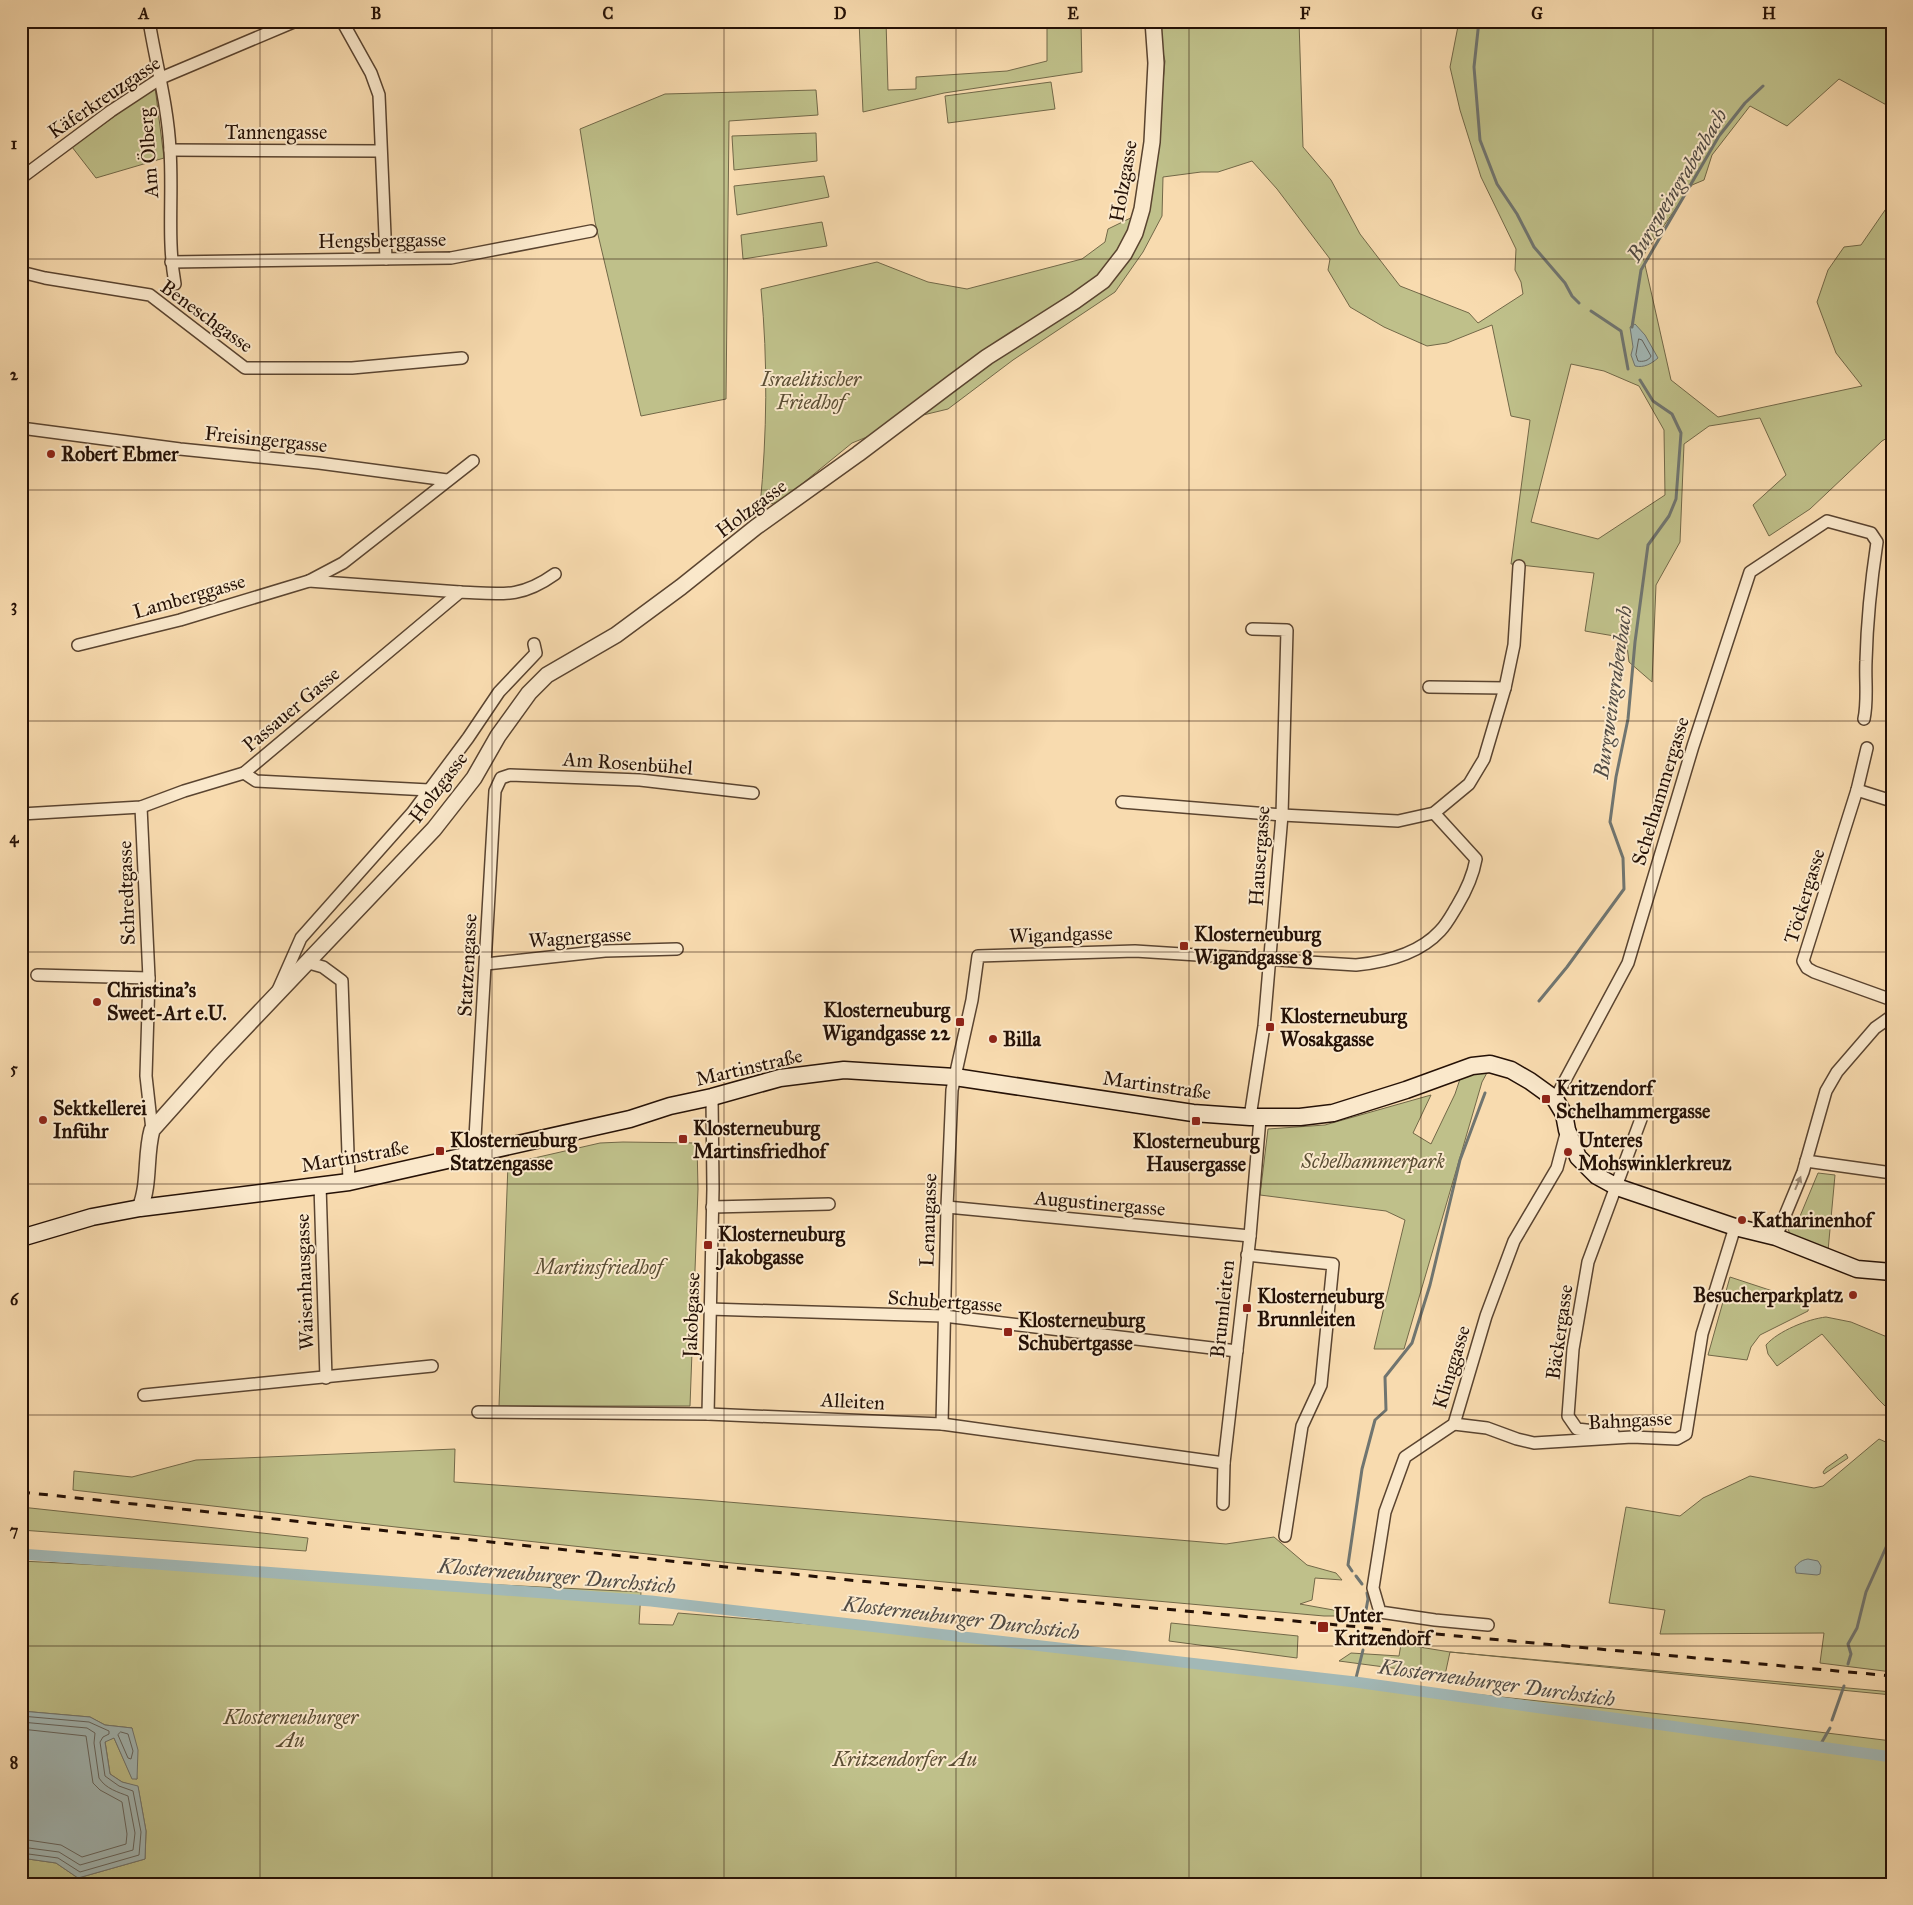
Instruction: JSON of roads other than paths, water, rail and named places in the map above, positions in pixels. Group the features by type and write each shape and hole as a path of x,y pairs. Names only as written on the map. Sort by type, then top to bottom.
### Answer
{"main road":[{"name":"Martinstraße","path":"21,1238 92,1217 140,1208 349,1182 630,1119 670,1106 712,1097 780,1078 844,1070 955,1078 1193,1113 1255,1117 1300,1117 1333,1113 1406,1090 1472,1066 1490,1064 1511,1070 1555,1099"},
{"path":"1555,1099 1564,1114 1567,1130 1578,1157 1597,1176 1616,1187 1735,1227 1776,1238 1858,1269 1892,1272"}],"street":[{"name":"Am Ölberg","path":"150,21 161,78 170,150 171,262 175,284"},
{"name":"Käferkreuzgasse","path":"21,178 112,111 161,78 296,21"},
{"path":"342,21 371,73 379,96 386,259"},
{"name":"Holzgasse","path":"152,1130 207,1069 434,829 474,778 498,736 529,693 547,675 616,635 681,588 756,527 858,454 959,377 1103,281 1124,254 1135,233 1142,209 1152,142 1156,72 1153,21"},
{"name":"Tannengasse","path":"170,150 380,151"},
{"name":"Hengsberggasse","path":"171,262 451,258 591,232"},
{"name":"Beneschgasse","path":"21,272 45,278 150,295 245,368 352,368 462,358"},
{"name":"Freisingergasse","path":"21,428 180,449 319,462 448,480"},
{"path":"309,581 342,563 473,461"},
{"name":"Schelhammergasse","path":"1555,1099 1628,963 1693,746 1750,572 1827,520 1871,533 1877,542 1870,590 1866,662 1867,705 1864,719"},
{"path":"1122,802 1282,815 1398,821 1434,813 1468,784 1484,759 1505,688 1514,645 1519,566"},
{"path":"309,581 512,594 541,584 555,574"},
{"name":"Lamberggasse","path":"78,645 180,620 309,581"},
{"name":"Passauer Gasse","path":"429,790 256,781 244,773 460,592"},
{"name":"Hausergasse","path":"1252,629 1287,630 1282,815 1255,1117"},
{"name":"Holzgasse","path":"274,999 301,938 412,813 468,738 499,692 536,653 534,644"},
{"path":"1429,687 1505,688"},
{"name":"Töckergasse","path":"1867,748 1857,790 1803,961 1807,968 1814,972 1892,1000"},
{"path":"21,814 141,807 184,791 244,773"},
{"name":"Am Rosenbühel","path":"501,778 510,775 640,780 753,793"},
{"name":"Statzengasse","path":"474,1155 495,791 501,778"},
{"path":"1857,790 1892,801"},
{"name":"Schredtgasse","path":"141,807 148,978 146,1076 152,1130"},
{"path":"1270,959 1356,965 1378,963 1414,950 1429,942 1438,934 1463,896 1474,870 1476,859 1434,813"},
{"name":"Wagnergasse","path":"486,964 605,951 677,949"},
{"name":"Wigandgasse","path":"955,1078 972,1000 978,956 1135,950 1270,959"},
{"path":"308,963 323,966 342,981 349,1182"},
{"path":"37,975 148,978"},
{"path":"1776,1238 1803,1172 1826,1090 1837,1072 1875,1028 1892,1016"},
{"name":"Lenaugasse","path":"942,1424 947,1207 952,1090 955,1078"},
{"name":"Jakobgasse","path":"708,1414 712,1097"},
{"name":"Brunnleiten","path":"1223,1504 1224,1462 1250,1236 1255,1117"},
{"name":"Bäckergasse","path":"1632,1437 1577,1429 1568,1416 1573,1349 1588,1262 1641,1119"},
{"path":"140,1208 144,1198 148,1145 152,1130"},
{"name":"Klinggasse","path":"1488,1625 1380,1612 1373,1588 1385,1512 1405,1457 1454,1424 1486,1316 1514,1241 1557,1168 1567,1130"},
{"path":"1806,1161 1892,1174"},
{"name":"Waisenhausgasse","path":"320,1185 326,1378"},
{"path":"712,1207 829,1204"},
{"name":"Augustinergasse","path":"947,1207 1250,1236"},
{"name":"Bahngasse","path":"1454,1424 1487,1428 1517,1439 1534,1442 1632,1437 1677,1439 1686,1434 1702,1334 1735,1227"},
{"path":"1247,1255 1333,1264 1321,1385 1302,1426 1285,1536"},
{"name":"Schubertgasse","path":"710,1309 944,1316 1237,1351"},
{"name":"Waisenhausgasse","path":"144,1395 432,1366"},
{"name":"Alleiten","path":"478,1412 708,1414 942,1424 1224,1462"}],"water":[{"path":"1635,324 1645,335 1658,358 1644,366 1635,366 1631,355 1633,347 1630,327"},
{"path":"1808,1559 1818,1561 1821,1566 1820,1574 1796,1573 1796,1565"},
{"path":"21,1711 90,1717 105,1725 132,1728 138,1750 137,1779 132,1779 114,1738 105,1742 110,1774 122,1782 138,1786 146,1831 145,1859 78,1878 56,1863 21,1858"}],"waterway":[{"path":"1479,21 1474,67 1480,140 1497,184 1517,214 1534,247 1565,283 1572,296 1579,303"},
{"name":"Burgweingrabenbach","path":"1632,327 1641,270 1719,136 1745,103 1763,86"},
{"path":"1591,311 1621,331 1628,369"},
{"name":"Burgweingrabenbach","path":"1539,1001 1567,967 1624,889 1623,858 1610,822 1616,777 1628,719 1635,642 1648,545 1669,516 1676,499 1681,433 1672,414 1653,401 1640,380"},
{"name":"Burgweingrabenbach","path":"1352,1571 1348,1565 1362,1469 1375,1420 1386,1410 1385,1377 1412,1343 1430,1285 1460,1160 1485,1093"},
{"path":"1848,1664 1851,1654 1848,1644 1857,1628 1866,1592 1892,1534"},
{"name":"Klosterneuburger Durchstich","path":"21,1554 651,1601 1355,1682 1892,1757"},
{"name":"Burgweingrabenbach","path":"1356,1576 1362,1584"},
{"path":"1364,1621 1368,1599 1367,1593"},
{"path":"1355,1682 1363,1650"},
{"path":"1832,1720 1844,1686"},
{"path":"1819,1747 1830,1728"}],"railway":[{"path":"21,1492 849,1580 1892,1676"}],"place":[{"name":"Robert Ebmer","path":"51,454"},
{"name":"Klosterneuburg Wigandgasse 8","path":"1184,946"},
{"name":"Christina's Sweet-Art e.U.","path":"97,1002"},
{"name":"Klosterneuburg Wigandgasse 22","path":"960,1022"},
{"name":"Klosterneuburg Wosakgasse","path":"1270,1027"},
{"name":"Billa","path":"993,1039"},
{"name":"Kritzendorf Schelhammergasse","path":"1546,1099"},
{"name":"Sektkellerei Inführ","path":"43,1120"},
{"name":"Klosterneuburg Hausergasse","path":"1196,1121"},
{"name":"Klosterneuburg Martinsfriedhof","path":"683,1139"},
{"name":"Klosterneuburg Statzengasse","path":"440,1151"},
{"name":"Unteres Mohswinklerkreuz","path":"1568,1152"},
{"name":"Katharinenhof","path":"1742,1220"},
{"name":"Klosterneuburg Jakobgasse","path":"708,1245"},
{"name":"Besucherparkplatz","path":"1853,1295"},
{"name":"Klosterneuburg Brunnleiten","path":"1247,1308"},
{"name":"Klosterneuburg Schubertgasse","path":"1008,1332"},
{"name":"Unter Kritzendorf","path":"1323,1627"}],"park label":[{"name":"Israelitischer Friedhof","path":"811,390"},
{"name":"Schelhammerpark","path":"1373,1161"},
{"name":"Martinsfriedhof","path":"599,1267"},
{"name":"Klosterneuburger Au","path":"291,1728"},
{"name":"Kritzendorfer Au","path":"905,1759"}]}
